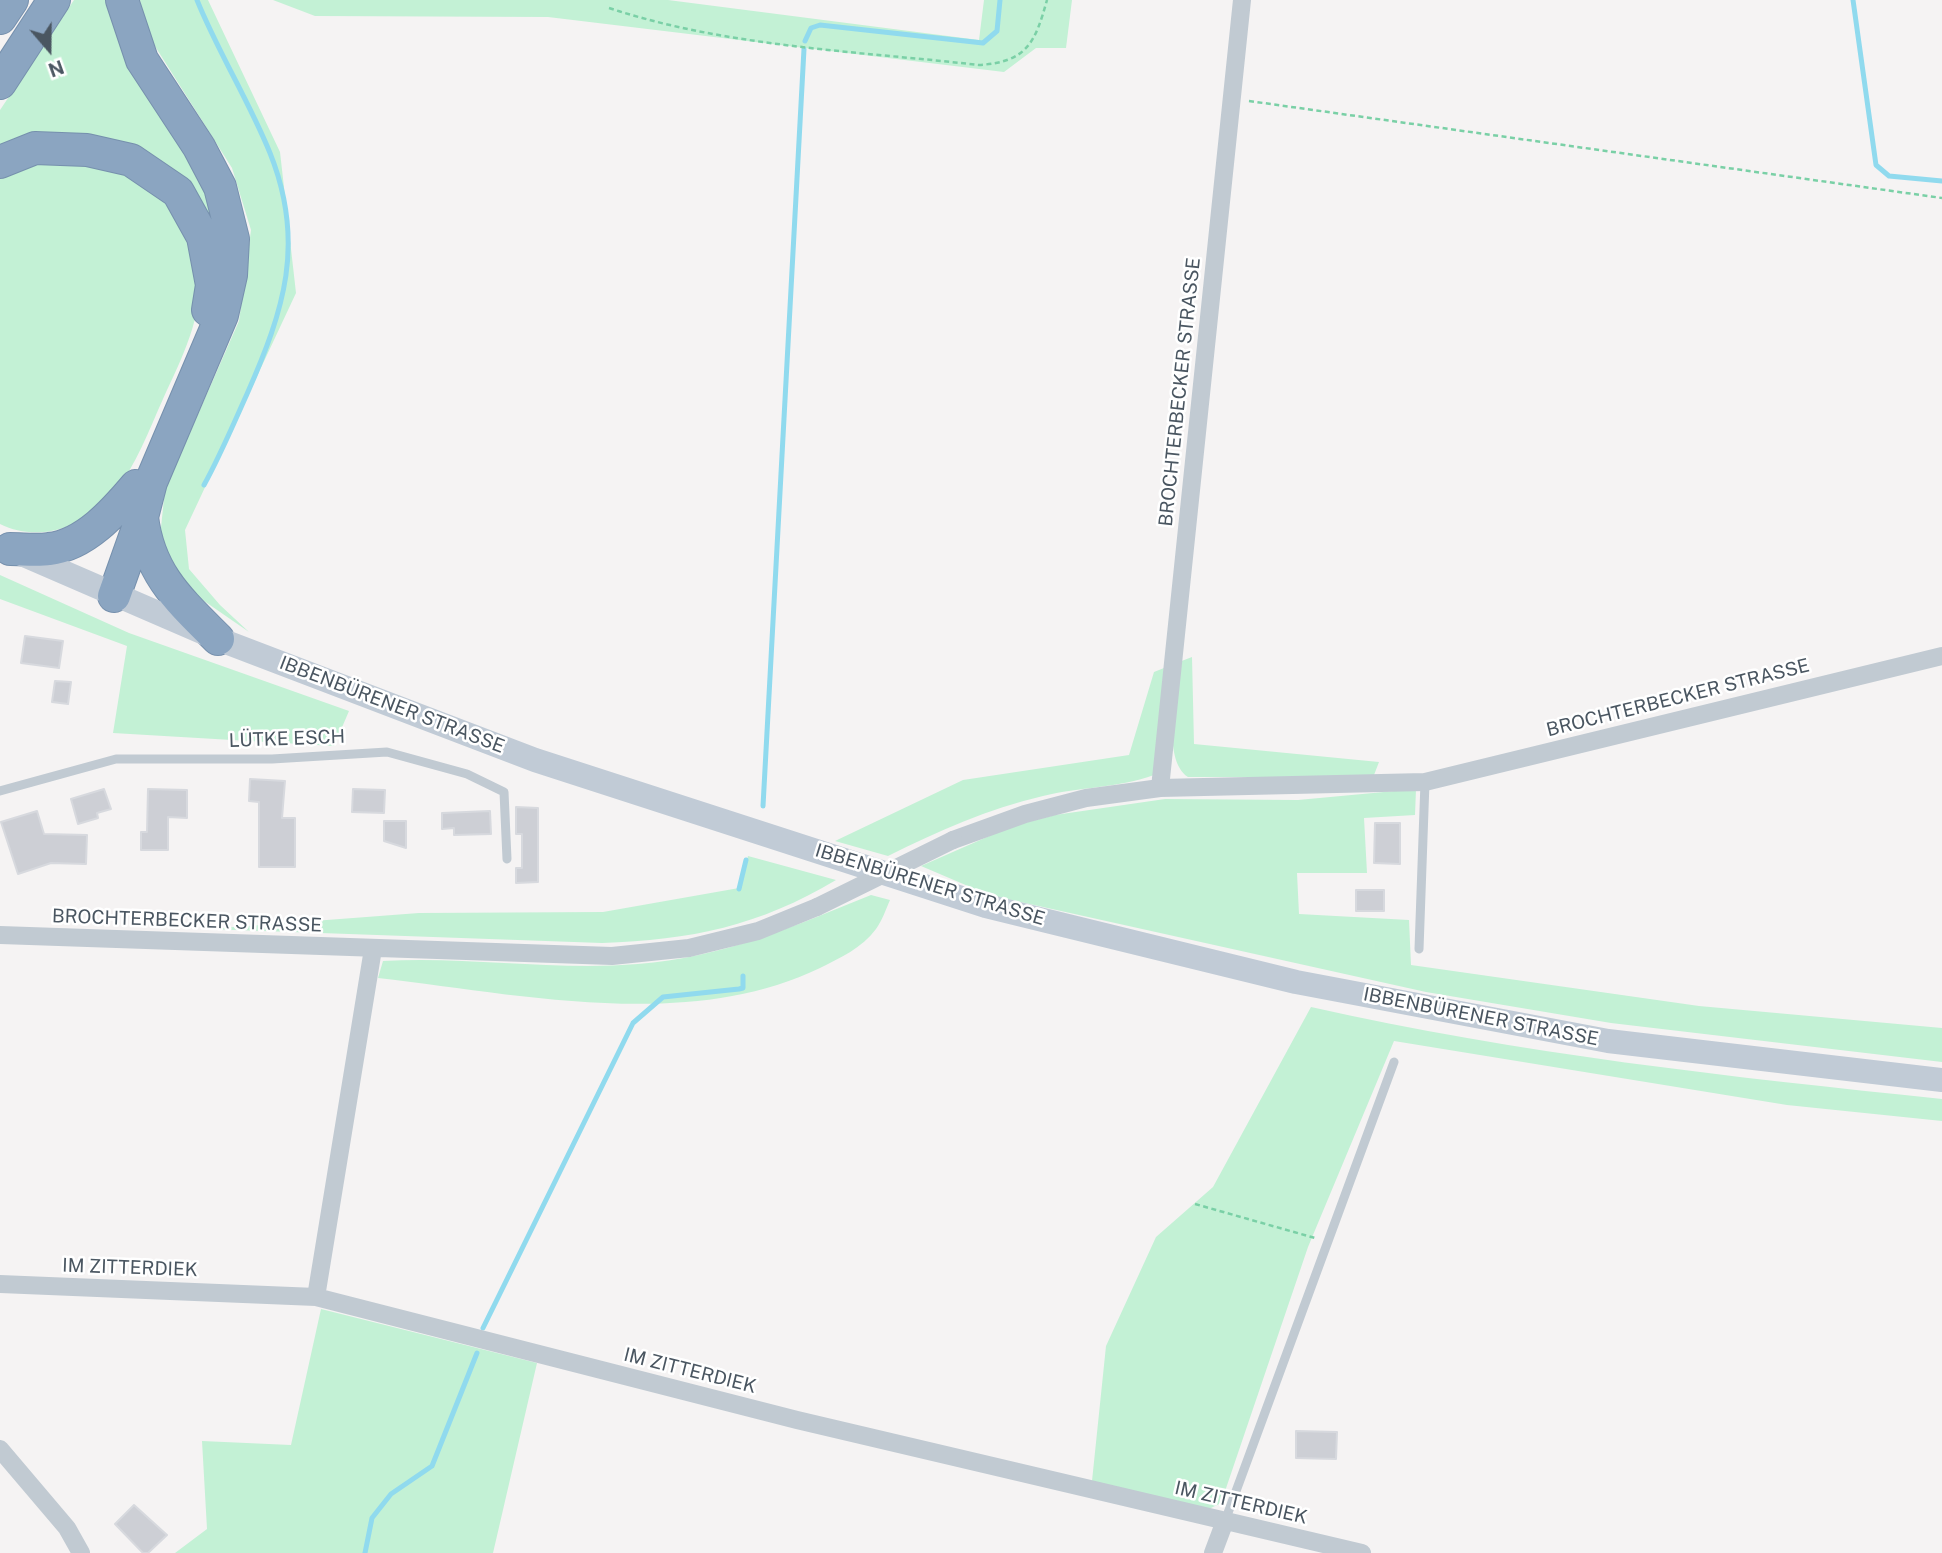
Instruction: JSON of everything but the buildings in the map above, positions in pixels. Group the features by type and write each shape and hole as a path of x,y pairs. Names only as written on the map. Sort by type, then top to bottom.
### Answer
{"highway":[{"path":"0,18 12,0"},
{"path":"0,83 54,0"},
{"path":"105,592 142,517 151,482 222,315 231,275 233,239 220,187 199,148 142,60 122,0"},
{"path":"0,162 35,148 87,150 131,160 178,192 203,237 212,285 204,333 136,486 105,592"},
{"path":"5,547 51,550 84,535 111,515 136,486"},
{"path":"142,517 145,543 170,590 218,639"}],"main road":[{"name":"IBBENBÜRENER STRASSE","path":"5,547 218,639 535,760 986,906 1296,982 1608,1041 1942,1080"}],"street":[{"name":"BROCHTERBECKER STRASSE","path":"1160,788 1242,0"},
{"name":"BROCHTERBECKER STRASSE","path":"0,935 373,949 625,954 690,948 758,931 817,907 953,840 1025,814 1086,798 1160,788 1425,782 1942,656"},
{"path":"316,1297 373,949"},
{"name":"IM ZITTERDIEK","path":"0,1284 316,1297 797,1420 1362,1553"},
{"path":"0,1449 67,1528 81,1553"},
{"path":"1213,1553 1225,1521"}],"lane":[{"name":"LÜTKE ESCH","path":"0,791 116,759 272,760 387,752 467,774 504,792 507,859"},
{"path":"1419,949 1425,782"},
{"path":"1225,1521 1394,1062"}],"path":[{"path":"609,8 669,24 749,40 979,65 1001,63 1023,53 1037,34 1047,0"},
{"path":"1232,98 1942,198"},
{"path":"1195,1204 1328,1241"}],"green space":[{"path":"74,0 114,0 197,156 227,245 168,175 0,151 0,110"},
{"path":"140,0 208,0 280,152 296,293 185,530 189,569 220,605 249,632 178,583 160,537 165,489 239,321 251,230 232,168 146,32"},
{"path":"273,0 668,0 979,40 984,0 1072,0 1066,48 1036,48 1004,72 548,17 315,16"},
{"path":"54,160 120,169 154,189 176,213 191,241 200,288 195,321 184,353 141,448 122,482 103,505 77,523 47,532 31,532 0,524 0,173"},
{"path":"0,575 129,633 349,711 334,746 113,733 127,646 0,599"},
{"path":"1192,657 1194,744 1379,762 1374,775 1188,777 1175,756 1173,724 1179,662"},
{"path":"1164,668 1154,775 1057,793 1003,807 945,829 888,856 835,841 963,780 1129,755 1154,672"},
{"path":"1416,789 1415,815 1364,818 1367,873 1297,873 1299,914 1409,920 1411,965 1699,1006 1942,1028 1942,1062 1611,1023 1426,992 989,895 921,866 1012,826 1055,815 1165,799 1298,800"},
{"path":"748,856 836,880 779,909 724,928 634,941 602,943 208,929 419,913 603,912 739,888"},
{"path":"871,895 890,900 876,929 850,952 820,968 769,987 715,999 659,1004 602,1003 545,999 378,978 383,961 446,960 606,966 669,961 757,939"},
{"path":"1311,1007 1389,1024 1546,1051 1704,1073 1942,1099 1942,1121 1787,1105 1394,1041 1308,1247 1221,1503 1209,1509 1092,1481 1106,1346 1156,1237 1213,1187"},
{"path":"321,1309 537,1363 493,1553 175,1553 207,1529 202,1441 291,1445"}],"waterway":[{"path":"197,0 270,153 281,186 287,217 288,247 286,276 271,334 247,394 204,485"},
{"path":"805,41 811,28 820,25 983,43 997,31 1000,0"},
{"path":"1853,0 1876,165 1889,176 1942,181"},
{"path":"763,806 804,49"},
{"path":"739,889 746,860"},
{"path":"483,1328 633,1023 663,997 743,988 743,976"},
{"path":"365,1553 372,1518 391,1494 432,1466 477,1353"}]}
